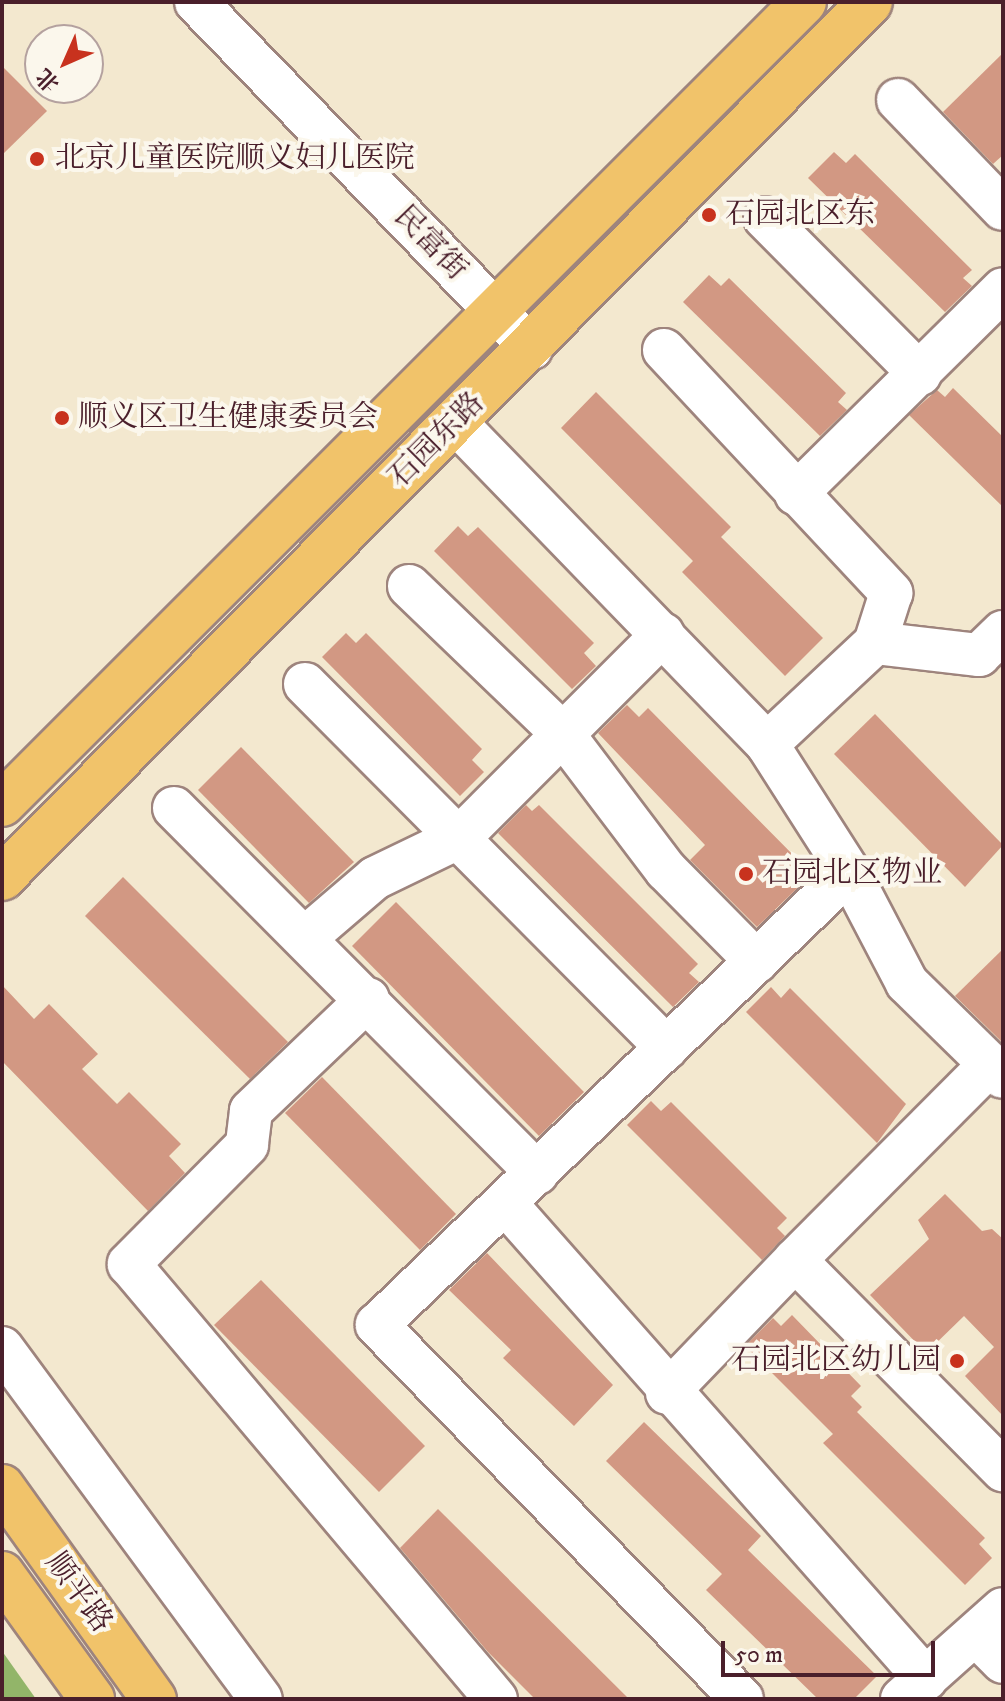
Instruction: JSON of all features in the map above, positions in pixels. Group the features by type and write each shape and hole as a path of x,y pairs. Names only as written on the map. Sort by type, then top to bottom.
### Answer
{"main road":[{"name":"石园东路","path":"2,804 498,313 804,2"},
{"name":"石园东路","path":"2,878 531,348 870,2"},
{"name":"顺平路","path":"2,1487 154,1699"},
{"name":"顺平路","path":"2,1574 92,1699"}],"street":[{"name":"民富街","path":"196,2 531,348"},
{"path":"898,100 1003,209"},
{"path":"765,218 920,374"},
{"path":"796,494 1003,289"},
{"path":"664,350 891,593 875,643 767,744"},
{"path":"455,422 767,744 849,872 907,983 996,1070 795,1260 667,1393"},
{"path":"409,586 563,734 666,870 757,962"},
{"path":"875,643 979,655 1003,632"},
{"path":"305,938 375,878 460,837 663,634"},
{"path":"305,684 667,1048"},
{"path":"174,808 368,999 537,1173"},
{"path":"742,1699 377,1325 849,872"},
{"path":"368,999 251,1111 247,1145 129,1264 496,1699"},
{"path":"506,1204 914,1689 994,1635"},
{"path":"795,1260 1003,1470"},
{"path":"2,1348 261,1699"}],"green space":[{"path":"2,1651 36,1699 2,1699"}],"building":[{"path":"1003,53 1003,155 993,164 943,112"},
{"path":"2,66 24,88 24,104 40,104 47,111 2,155"},
{"path":"834,152 846,163 855,154 972,270 963,278 972,286 945,312 808,178"},
{"path":"709,275 721,286 729,278 846,393 838,402 847,410 820,436 683,302"},
{"path":"953,388 1003,437 1003,507 909,415 937,390 945,397"},
{"path":"596,392 731,527 721,537 823,638 785,676 682,572 693,561 561,428"},
{"path":"458,526 468,536 478,527 594,643 584,653 596,666 572,689 434,551"},
{"path":"346,633 356,643 366,633 482,749 472,760 484,772 460,796 322,657"},
{"path":"627,705 639,717 648,708 812,874 757,927 690,860 705,845 598,733"},
{"path":"875,714 1003,845 965,887 834,754"},
{"path":"241,747 354,862 309,903 198,790"},
{"path":"526,805 532,811 539,805 698,964 689,973 699,982 673,1007 498,833"},
{"path":"123,877 288,1042 250,1079 85,916"},
{"path":"396,902 584,1092 539,1136 352,946"},
{"path":"1003,949 1003,1043 955,996"},
{"path":"2,985 34,1019 49,1004 98,1054 82,1069 117,1104 129,1092 181,1144 169,1156 185,1173 148,1211 2,1061"},
{"path":"771,987 781,998 790,988 906,1104 877,1143 746,1012"},
{"path":"322,1077 456,1214 420,1250 285,1113"},
{"path":"651,1101 661,1111 671,1102 787,1218 777,1228 785,1236 762,1260 627,1125"},
{"path":"945,1194 982,1231 992,1229 1003,1239 1003,1416 965,1376 994,1347 964,1316 926,1353 870,1295 929,1239 918,1220"},
{"path":"487,1253 613,1385 574,1426 503,1358 511,1350 449,1290"},
{"path":"261,1280 425,1446 379,1492 214,1325"},
{"path":"792,1315 861,1386 851,1396 862,1407 857,1412 985,1538 979,1544 992,1558 965,1585 823,1443 833,1434 745,1346 773,1318 781,1326"},
{"path":"644,1422 761,1536 748,1550 877,1676 854,1699 818,1699 706,1590 722,1574 606,1461"},
{"path":"438,1509 629,1699 535,1699 488,1652 400,1548"}],"place":[{"name":"北京儿童医院顺义妇儿医院","path":"37,159"},
{"name":"石园北区东","path":"709,215"},
{"name":"顺义区卫生健康委员会","path":"62,418"},
{"name":"石园北区物业","path":"746,874"},
{"name":"石园北区幼儿园","path":"957,1361"}]}
